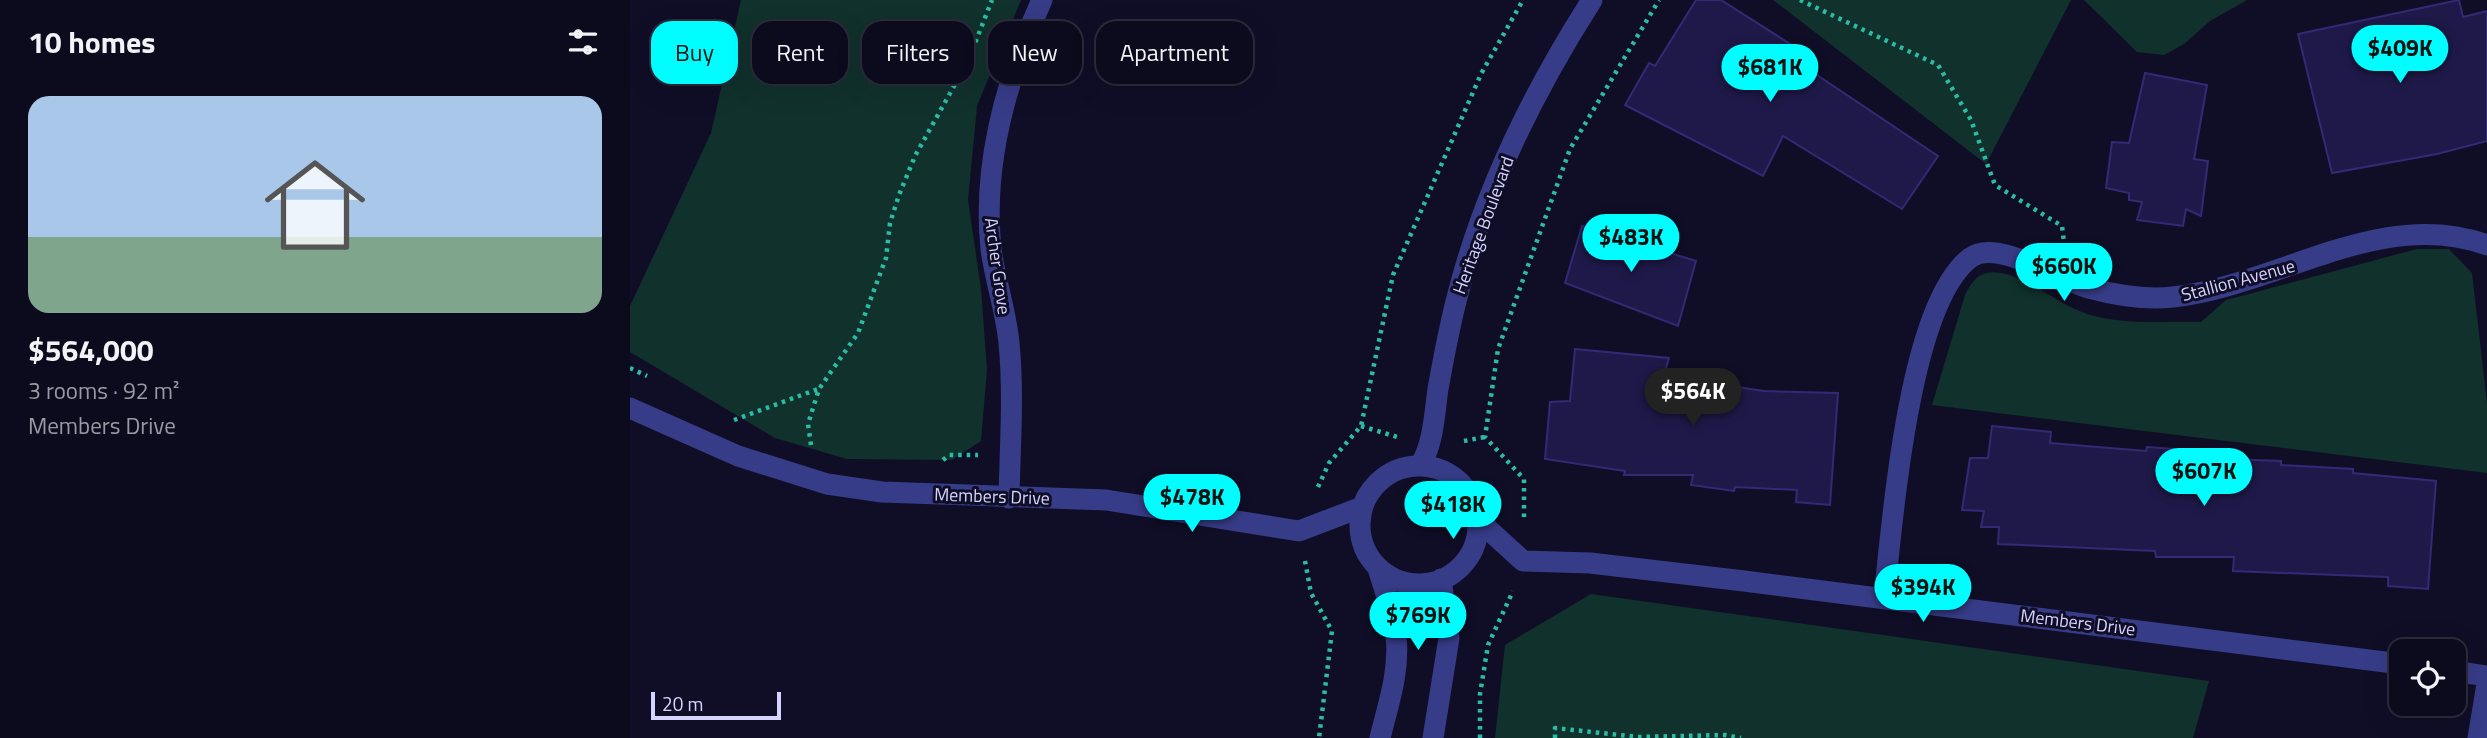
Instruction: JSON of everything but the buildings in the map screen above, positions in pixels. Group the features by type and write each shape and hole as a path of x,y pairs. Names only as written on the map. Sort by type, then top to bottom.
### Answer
{"street":[{"name":"Archer Grove","path":"1009,498 1009,339 991,247 989,196 1004,101 1042,0"},
{"name":"Heritage Boulevard","path":"1420,466 1431,447 1444,356 1458,290 1486,206 1517,135 1592,0"},
{"name":"Stallion Avenue","path":"1884,597 1908,413 1919,359 1947,288 1971,257 1994,251 2013,256 2070,282 2118,294 2173,297 2209,290 2386,238 2423,234 2445,235 2487,244"},
{"name":"Members Drive","path":"630,408 738,456 827,484 882,492 1106,500 1299,531 1362,507"},
{"path":"1378,568 1405,582 1423,584 1441,579 1457,570 1469,556 1477,538 1478,520 1474,503 1454,477 1438,469 1420,466 1402,468 1371,489 1362,507 1361,538 1378,568 1395,626 1397,647 1393,684 1380,738"},
{"path":"1478,520 1523,561"},
{"name":"Members Drive","path":"1523,561 1590,563 1884,597 2389,662"},
{"path":"1433,738 1449,638 1441,579"},
{"path":"2466,673 2487,676"},
{"path":"2478,738 2487,684"}],"path":[{"path":"818,456 811,447 808,424 819,389 858,333 886,258 890,223 899,195 915,156 968,61 992,0"},
{"path":"1319,738 1332,631 1311,593 1299,531 1329,463 1362,426 1393,275 1481,74 1523,0"},
{"path":"1480,738 1480,694 1488,645 1511,597 1523,561 1524,479 1485,437 1498,349 1570,149 1659,0"},
{"path":"1800,0 1938,65 1971,120 1995,185 2062,226 2070,282"},
{"path":"630,368 651,378"},
{"path":"731,421 819,389"},
{"path":"940,463 949,455 1010,454"},
{"path":"1555,738 1555,728 1638,737 1741,738"}],"green space":[{"path":"741,0 1021,0 1012,21 988,21 988,80 977,106 968,200 981,289 987,370 981,441 952,460 847,459 775,438 630,352 630,306 711,133 722,84 738,84 736,21"},
{"path":"1773,0 2071,0 1986,164"},
{"path":"2084,0 2247,0 2210,21 2184,44 2164,55 2137,52"},
{"path":"2417,249 2449,249 2472,273 2487,403 2487,473 1932,405 1965,295 1973,281 1983,274 1999,273 2011,276 2071,307 2096,316 2141,322 2201,322 2226,300"},
{"path":"1591,594 2209,681 2193,738 1495,738 1505,645"}]}
